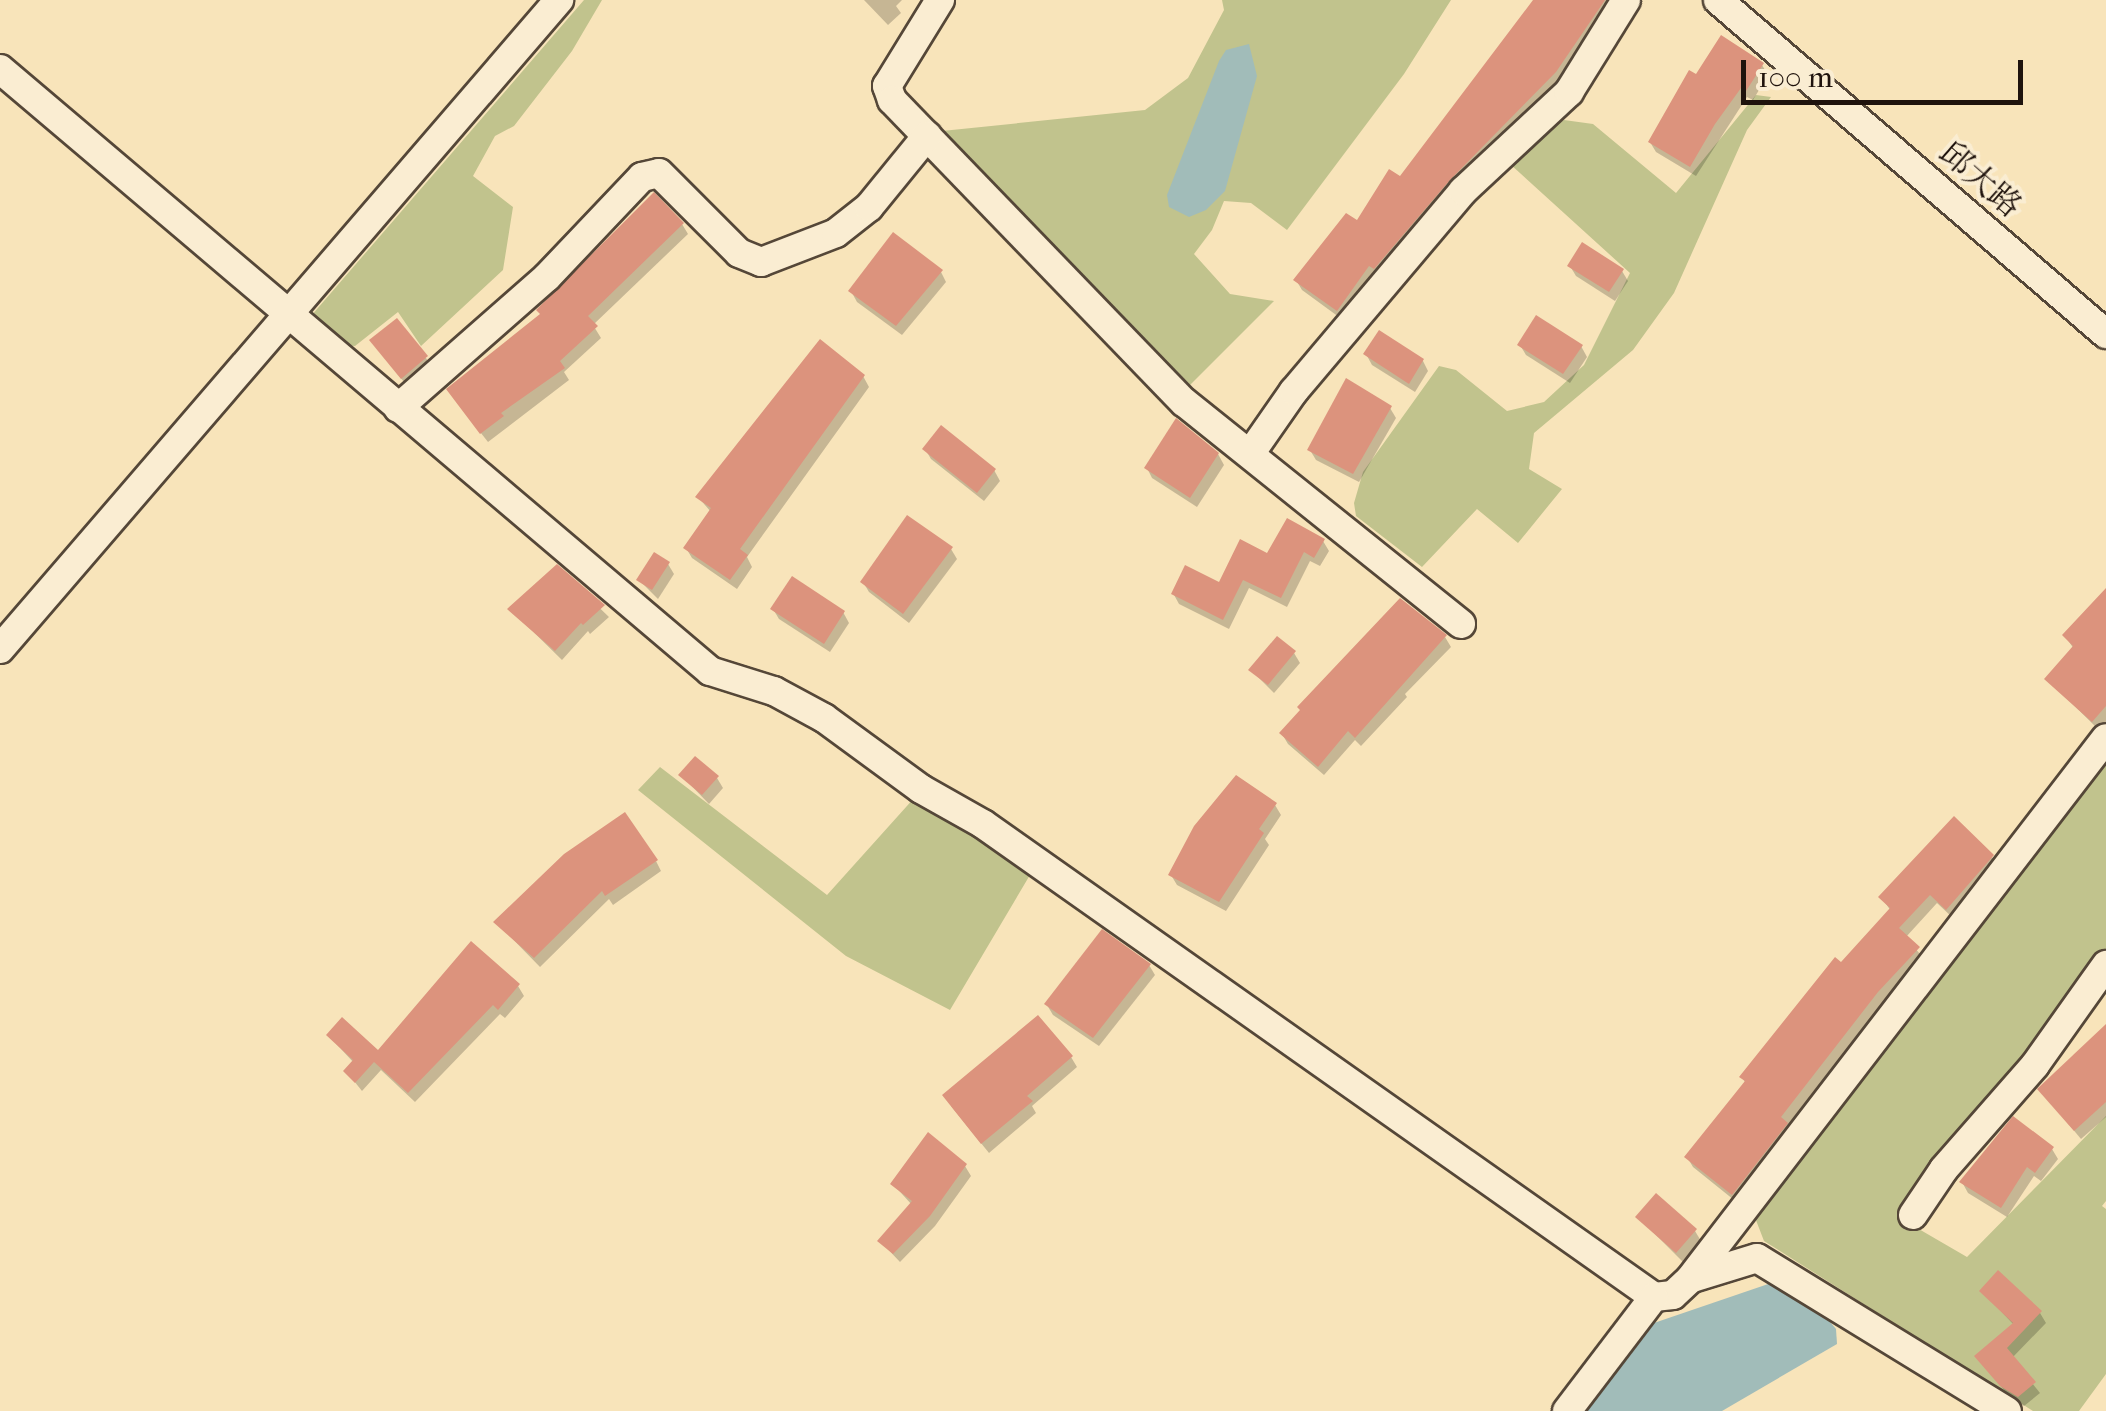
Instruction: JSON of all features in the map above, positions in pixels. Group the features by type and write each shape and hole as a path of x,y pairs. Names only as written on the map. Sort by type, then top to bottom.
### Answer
{"street":[{"path":"0,649 558,0"},
{"path":"940,0 887,86 892,100 1184,402 1461,624"},
{"path":"1250,454 1294,391 1463,191 1570,92 1626,0"},
{"name":"邱大路","path":"1718,0 2106,334"},
{"path":"0,68 287,316 710,671 774,692 824,718 920,790 997,834 1654,1296 1673,1295 1690,1279 2097,767 2106,738"},
{"path":"398,408 547,277 642,177 660,173 738,253 760,262 836,232 869,207 928,136"},
{"path":"1913,1215 1944,1170 2036,1065 2106,964"},
{"path":"1690,1279 1757,1258 2007,1411"},
{"path":"1566,1411 1654,1296"}],"green space":[{"path":"584,0 602,0 572,51 514,126 495,136 473,176 513,207 503,270 421,346 398,312 355,346 342,345 311,316"},
{"path":"1222,0 1451,0 1404,74 1287,230 1251,203 1224,201 1212,230 1194,254 1230,294 1274,301 1186,389 942,131 1145,110 1188,78 1224,10"},
{"path":"1756,95 1771,97 1747,130 1674,293 1633,350 1534,433 1529,469 1562,489 1518,543 1477,509 1422,567 1356,516 1354,503 1363,472 1439,366 1456,370 1507,411 1544,402 1584,365 1630,273 1510,164 1538,134 1564,120 1593,124 1676,193"},
{"path":"2106,751 2106,955 1905,1221 1967,1257 2106,1116 2106,1201 2102,1206 2106,1209 2106,1374 2079,1411 2033,1411 1764,1241 1754,1215"},
{"path":"660,767 827,895 933,777 1043,853 950,1010 846,956 638,790"}],"water":[{"path":"1249,44 1257,76 1225,191 1206,210 1189,217 1169,207 1167,195 1219,61 1226,50"},
{"path":"1777,1281 1812,1300 1836,1329 1837,1344 1722,1411 1583,1411 1651,1324"}],"building":[{"path":"1533,0 1605,0 1556,72 1450,180 1374,269 1369,266 1337,311 1293,280 1346,213 1357,220 1389,169 1400,176"},
{"path":"1721,35 1764,63 1746,91 1741,88 1715,124 1690,167 1648,142 1689,70 1696,74"},
{"path":"654,192 684,223 588,316 598,326 560,361 565,368 501,413 504,416 480,434 446,389 540,314 536,310"},
{"path":"893,232 943,270 896,326 848,291"},
{"path":"1582,242 1624,269 1609,292 1567,266"},
{"path":"1536,315 1583,345 1563,374 1517,345"},
{"path":"397,318 428,356 401,379 369,340"},
{"path":"1379,330 1424,359 1409,384 1363,354"},
{"path":"820,339 865,375 740,549 748,555 730,580 683,548 711,508 695,497"},
{"path":"1346,378 1392,406 1353,474 1307,450"},
{"path":"1176,418 1219,453 1190,498 1144,468"},
{"path":"941,425 996,469 977,493 922,449"},
{"path":"907,515 953,547 903,614 860,582"},
{"path":"1287,518 1325,539 1314,558 1304,552 1281,598 1243,580 1223,620 1171,594 1185,565 1219,582 1240,539 1267,553"},
{"path":"654,552 670,562 652,590 636,580"},
{"path":"557,564 605,605 581,623 555,651 507,609"},
{"path":"792,576 845,611 824,644 770,609"},
{"path":"2106,588 2106,706 2092,722 2044,679 2073,646 2062,635"},
{"path":"1400,598 1447,635 1355,738 1348,731 1318,767 1279,733 1300,710 1297,707"},
{"path":"1277,636 1296,651 1268,685 1248,670"},
{"path":"695,756 719,776 702,795 678,775"},
{"path":"1236,775 1277,803 1259,829 1264,833 1219,902 1168,875 1194,826"},
{"path":"625,812 658,860 605,896 602,891 534,958 493,922 564,854"},
{"path":"1954,816 1994,855 1946,910 1930,895 1899,928 1920,947 1878,992 1781,1117 1788,1123 1732,1195 1684,1157 1745,1081 1739,1077 1835,957 1841,962 1890,908 1878,897"},
{"path":"1102,929 1151,964 1093,1038 1044,1004"},
{"path":"471,941 520,984 498,1010 493,1005 408,1093 374,1062 355,1083 343,1071 353,1060 326,1035 342,1017 378,1050"},
{"path":"1038,1015 1073,1056 1027,1096 1033,1101 981,1144 942,1095"},
{"path":"2106,1024 2106,1102 2074,1131 2037,1089"},
{"path":"2013,1116 2054,1147 2035,1173 2027,1167 2001,1208 1959,1182"},
{"path":"928,1132 967,1164 930,1216 893,1254 877,1241 912,1201 890,1184"},
{"path":"1656,1193 1697,1229 1676,1253 1635,1217"},
{"path":"1998,1270 2042,1311 2007,1348 2036,1382 2018,1397 2000,1386 1974,1356 2013,1323 1979,1291"}]}
